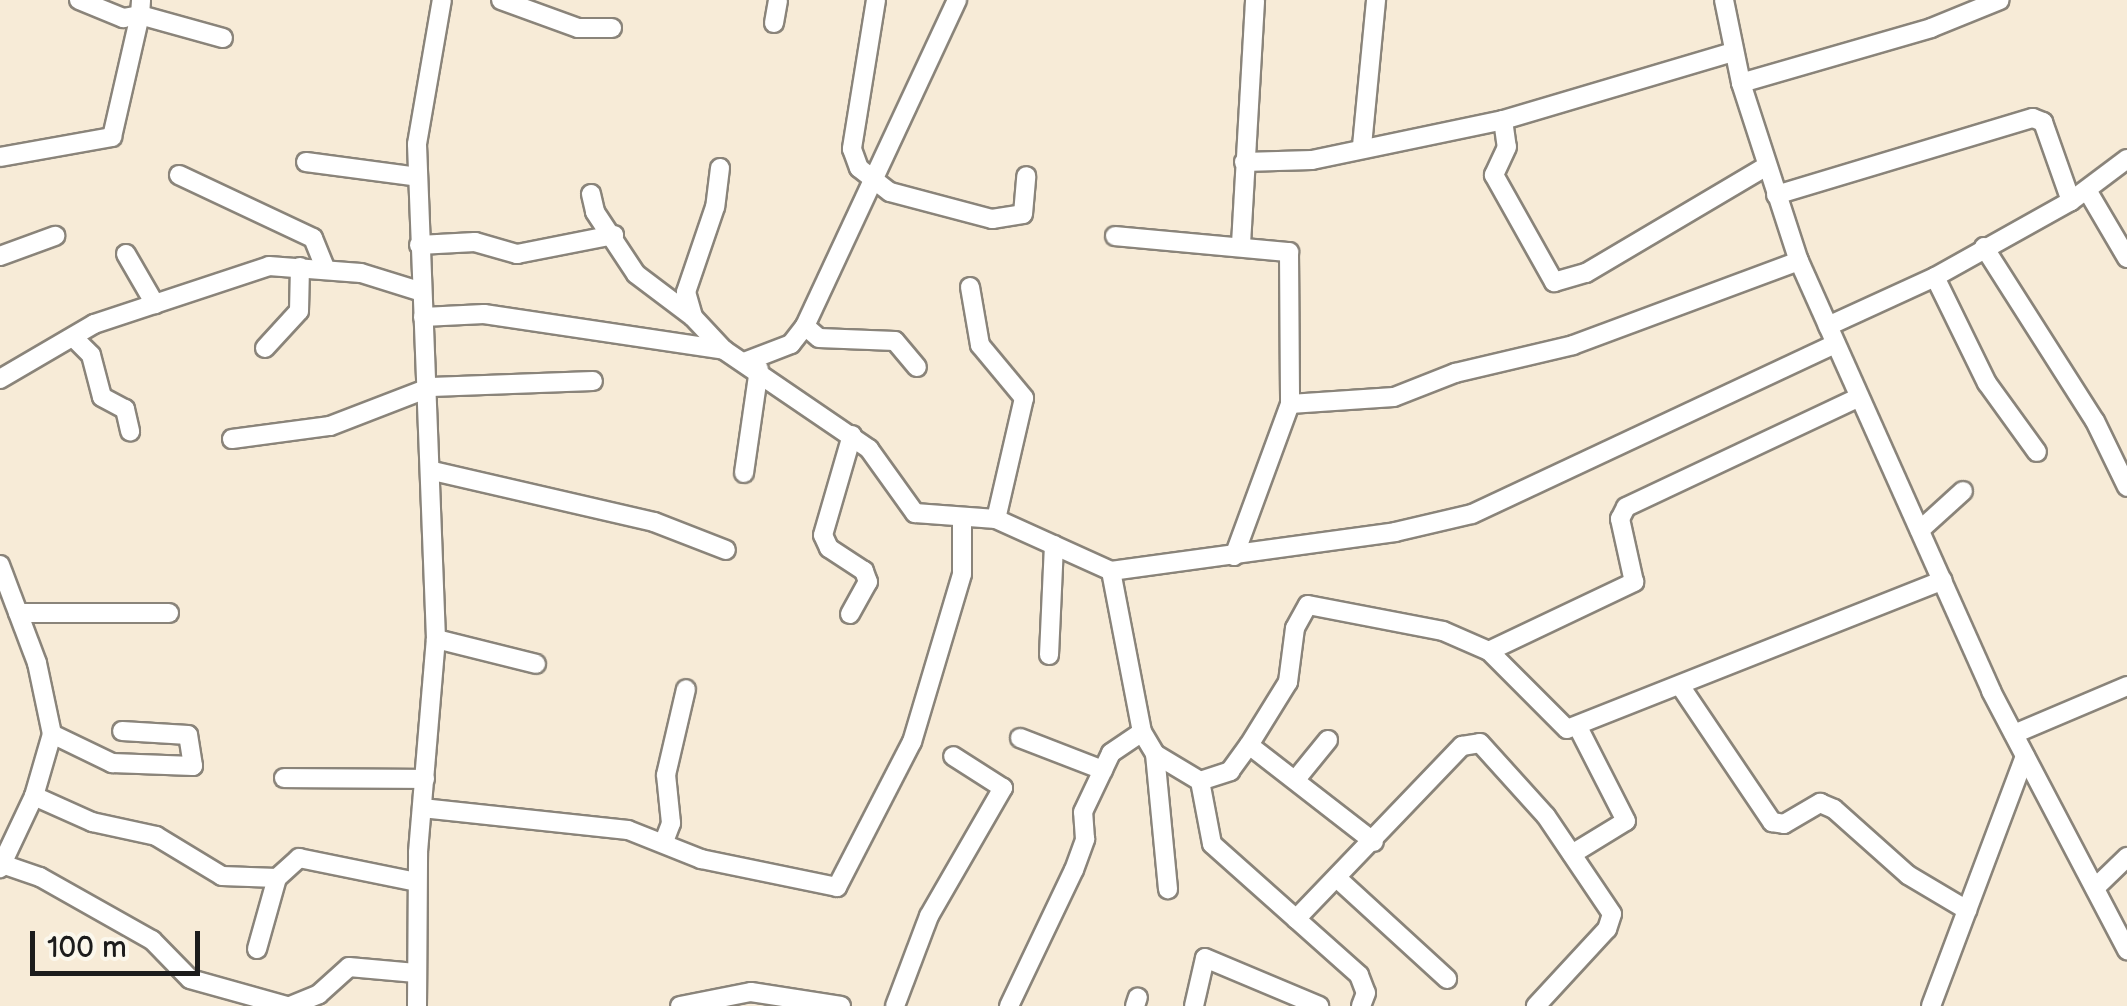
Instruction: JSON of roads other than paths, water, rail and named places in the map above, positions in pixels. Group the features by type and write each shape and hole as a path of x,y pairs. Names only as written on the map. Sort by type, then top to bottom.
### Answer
{"street":[{"path":"79,0 108,16 141,8 222,38"},
{"path":"417,1006 418,852 436,639 431,387 419,291 418,178 430,50 442,0"},
{"path":"501,0 578,28 612,28"},
{"path":"774,23 778,0"},
{"path":"876,0 852,149 875,184 935,207 1008,219 1023,214 1026,176"},
{"path":"753,365 791,344 806,326 957,0"},
{"path":"1241,244 1255,0"},
{"path":"1362,146 1376,0"},
{"path":"1724,0 1741,83 1799,261 2014,734 2127,950"},
{"path":"1741,83 1932,28 2000,0"},
{"path":"0,157 112,137 141,8"},
{"path":"1244,162 1312,160 1362,146 1503,120 1733,52"},
{"path":"1776,195 2033,118 2042,122 2070,201"},
{"path":"1503,120 1507,147 1494,175 1554,282 1586,273 1766,166"},
{"path":"1828,326 1935,278 2088,190 2127,160"},
{"path":"306,162 418,178"},
{"path":"693,317 686,292 715,208 720,168"},
{"path":"179,175 313,238 325,268"},
{"path":"2088,190 2127,258"},
{"path":"591,194 595,212 614,235 636,274 693,317 724,350"},
{"path":"419,244 475,242 516,254 614,235"},
{"path":"0,256 55,236"},
{"path":"1115,236 1282,248 1292,260 1290,404 1234,556"},
{"path":"1984,247 2095,420 2127,487"},
{"path":"126,254 154,304"},
{"path":"1290,404 1394,397 1455,373 1573,346 1799,261"},
{"path":"0,379 94,324 269,266 325,268 419,291"},
{"path":"265,348 299,311 300,267"},
{"path":"1935,278 1987,383 2037,452"},
{"path":"970,287 980,344 1024,398 996,518"},
{"path":"423,316 484,314 724,350 753,365 852,435 915,513 996,518 1110,571 1234,556 1472,514 1835,344"},
{"path":"806,326 819,338 895,341 917,367"},
{"path":"74,338 90,355 102,397 125,409 130,431"},
{"path":"744,473 753,365"},
{"path":"232,439 330,426 431,387 593,381"},
{"path":"1490,651 1634,582 1620,519 1626,507 1858,398"},
{"path":"850,614 868,582 864,572 829,548 823,534 852,435"},
{"path":"434,470 654,522 726,550"},
{"path":"1920,530 1964,491"},
{"path":"422,808 530,817 563,827 594,824 665,839 714,862 829,888 840,884 912,742 962,574 962,518"},
{"path":"1049,655 1054,545"},
{"path":"0,566 18,613 52,734 34,796 1,866 40,876 152,940 190,979 288,1006 319,994 350,967 416,973"},
{"path":"1110,571 1142,732 1155,754 1168,889"},
{"path":"1200,781 1230,770 1249,746 1288,682 1295,628 1308,604 1443,632 1490,651 1553,722 1578,728 1943,580"},
{"path":"18,613 169,613"},
{"path":"436,639 536,664"},
{"path":"1681,687 1772,822 1784,824 1820,804 1834,809 1908,874 1967,910"},
{"path":"665,839 670,824 666,774 686,689"},
{"path":"2014,734 2125,691"},
{"path":"1572,854 1626,821 1578,728"},
{"path":"52,734 112,763 194,766 188,736 122,731"},
{"path":"1009,1006 1074,870 1084,839 1083,812 1114,749 1142,732"},
{"path":"1020,738 1104,770"},
{"path":"1297,778 1328,740"},
{"path":"1296,920 1471,742 1494,752 1610,908 1612,922 1536,1006"},
{"path":"1249,746 1297,778 1374,842"},
{"path":"1155,754 1200,781 1212,844 1360,975 1361,1006"},
{"path":"896,1006 929,916 1004,788 953,756"},
{"path":"1931,1006 2025,756"},
{"path":"284,778 425,779"},
{"path":"34,796 92,822 156,836 222,876 277,878"},
{"path":"390,871 418,852"},
{"path":"2094,888 2127,857"},
{"path":"257,949 277,878 299,858 390,871 418,882"},
{"path":"1338,878 1447,979"},
{"path":"1194,1006 1200,962 1208,958 1320,1006"},
{"path":"680,1006 720,993 841,1006"}]}
